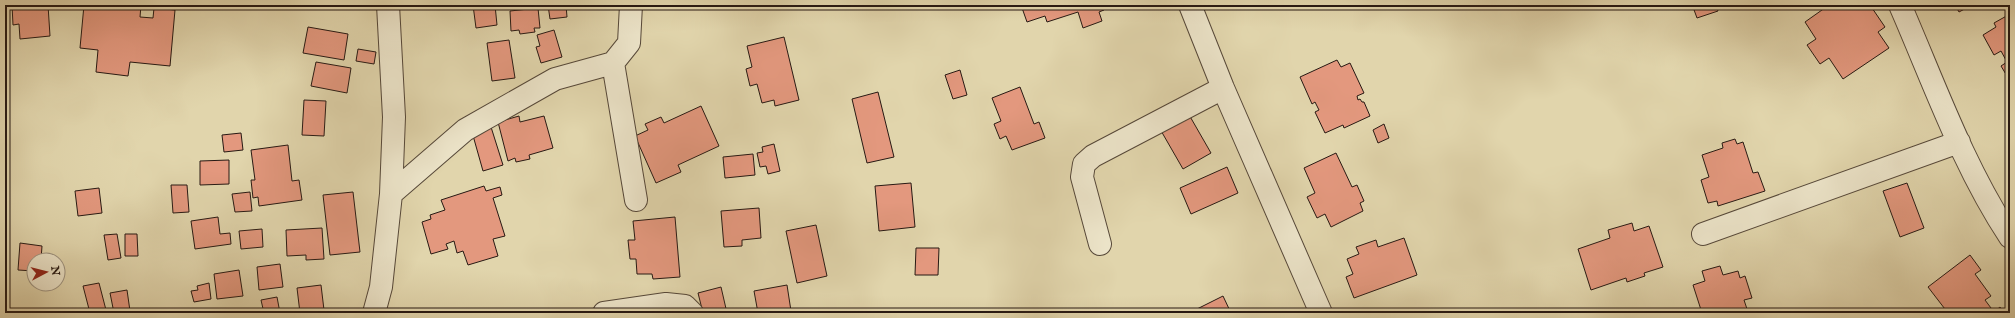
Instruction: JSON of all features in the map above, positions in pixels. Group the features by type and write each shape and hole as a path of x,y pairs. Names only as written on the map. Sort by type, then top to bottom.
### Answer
{"street":[{"path":"374,313 381,287 390,194 394,117 388,5"},
{"path":"390,194 465,130 555,79 613,63 629,43 631,5"},
{"path":"1190,5 1223,88 1321,313"},
{"path":"1900,5 1959,142 1991,208 2010,237"},
{"path":"613,63 636,200"},
{"path":"1100,244 1082,177 1084,164 1093,156 1223,88"},
{"path":"1704,234 1959,142"},
{"path":"604,313 666,304 685,306 692,313"}],"building":[{"path":"12,5 48,5 50,36 20,39 19,24 13,25"},
{"path":"84,5 141,5 140,17 153,18 154,8 175,10 170,66 130,62 128,76 96,72 98,50 80,48"},
{"path":"473,5 495,5 497,25 476,28"},
{"path":"548,5 566,5 567,17 550,19"},
{"path":"1021,5 1107,5 1104,10 1099,12 1102,21 1083,28 1078,12 1047,22 1045,16 1027,22"},
{"path":"1686,5 1716,5 1718,11 1697,18 1693,7 1687,9"},
{"path":"1829,5 1860,5 1861,7 1870,5 1885,27 1878,32 1889,48 1843,79 1829,58 1820,64 1807,45 1816,39 1805,22"},
{"path":"1955,5 1972,5 1959,12"},
{"path":"538,8 540,28 534,28 535,32 520,34 519,30 511,31 510,11"},
{"path":"2010,14 2010,81 2001,66 2007,62 2001,51 1994,55 1983,35 1996,27 1994,23"},
{"path":"308,27 348,34 344,60 303,53"},
{"path":"554,30 562,57 541,63 536,47 540,46 537,35"},
{"path":"784,37 799,100 775,106 774,100 762,103 757,84 750,86 746,69 752,67 747,46"},
{"path":"509,40 515,78 492,81 487,43"},
{"path":"358,49 376,52 374,64 356,61"},
{"path":"1337,60 1341,67 1350,63 1364,93 1357,96 1358,100 1360,99 1364,102 1370,116 1344,128 1343,125 1325,133 1315,112 1319,110 1315,102 1312,104 1300,77"},
{"path":"316,62 351,68 347,93 311,86"},
{"path":"960,70 967,95 953,99 945,75"},
{"path":"1020,87 1034,124 1039,122 1045,138 1012,150 1006,136 1000,139 994,124 1001,121 992,98"},
{"path":"878,92 894,157 867,163 852,99"},
{"path":"304,100 326,101 324,136 302,135"},
{"path":"701,106 719,146 678,165 681,172 656,183 635,136 648,130 645,124 661,117 664,123"},
{"path":"1188,113 1211,153 1183,169 1160,129"},
{"path":"519,116 520,122 544,116 553,148 529,155 530,159 516,162 515,158 508,161 498,122"},
{"path":"1384,124 1389,138 1378,143 1373,130"},
{"path":"491,127 503,165 483,171 472,132"},
{"path":"241,133 243,150 224,152 222,135"},
{"path":"1735,139 1737,144 1743,142 1753,173 1758,172 1765,191 1718,206 1717,201 1708,203 1701,180 1709,177 1702,155 1723,148 1722,143"},
{"path":"774,144 780,171 768,174 766,166 760,167 757,153 763,152 762,147"},
{"path":"288,145 292,181 299,180 302,200 259,206 258,197 253,198 251,180 255,180 251,150"},
{"path":"1336,153 1352,187 1357,185 1364,201 1360,203 1363,211 1331,227 1325,214 1317,218 1307,197 1315,193 1304,168"},
{"path":"753,154 755,175 725,178 723,157"},
{"path":"229,160 229,184 200,185 200,161"},
{"path":"1227,167 1238,193 1191,214 1180,188"},
{"path":"911,183 915,227 879,231 875,186"},
{"path":"1907,183 1924,228 1900,237 1883,191"},
{"path":"171,185 187,185 189,212 173,213"},
{"path":"484,186 486,191 500,187 502,195 493,198 505,236 493,239 498,256 468,265 463,251 457,253 454,241 446,244 448,249 431,254 422,222 431,219 430,215 445,210 441,200"},
{"path":"99,188 102,213 78,216 75,191"},
{"path":"250,192 252,211 235,212 232,194"},
{"path":"353,192 360,252 330,255 323,195"},
{"path":"759,208 761,238 742,240 742,246 724,247 721,211"},
{"path":"218,217 220,234 230,233 231,244 195,249 191,221"},
{"path":"675,217 680,277 653,279 652,274 637,274 636,259 630,259 628,240 635,240 633,221"},
{"path":"1632,223 1634,231 1649,226 1663,267 1644,273 1645,276 1627,282 1626,278 1591,290 1578,249 1610,238 1608,230"},
{"path":"816,225 827,276 797,283 786,231"},
{"path":"322,228 324,259 306,260 306,255 287,256 286,230"},
{"path":"262,229 263,247 241,249 239,231"},
{"path":"117,234 121,258 108,260 104,235"},
{"path":"125,234 137,234 138,256 125,256"},
{"path":"1404,238 1417,275 1354,298 1346,277 1353,274 1347,259 1359,254 1356,247 1376,240 1378,247"},
{"path":"20,243 42,246 42,252 26,252 26,270 18,270"},
{"path":"916,248 939,248 938,275 915,275"},
{"path":"1970,255 1981,270 1975,274 1991,296 1985,300 1994,312 2000,307 2004,313 1948,313 1928,287"},
{"path":"280,264 283,287 259,290 257,267"},
{"path":"1720,266 1723,275 1738,271 1740,278 1745,276 1752,298 1744,300 1748,312 1710,313 1709,310 1702,313 1693,285 1705,281 1702,271"},
{"path":"239,270 243,296 217,299 214,274"},
{"path":"99,283 106,310 90,313 83,286"},
{"path":"209,283 211,299 194,302 191,291 198,290 197,286"},
{"path":"321,285 324,310 300,313 297,288"},
{"path":"787,285 791,311 758,313 754,291"},
{"path":"721,287 727,313 703,313 698,293"},
{"path":"127,290 130,311 114,313 110,293"},
{"path":"1223,296 1231,313 1189,313"},
{"path":"277,297 280,313 264,313 261,300"}]}
